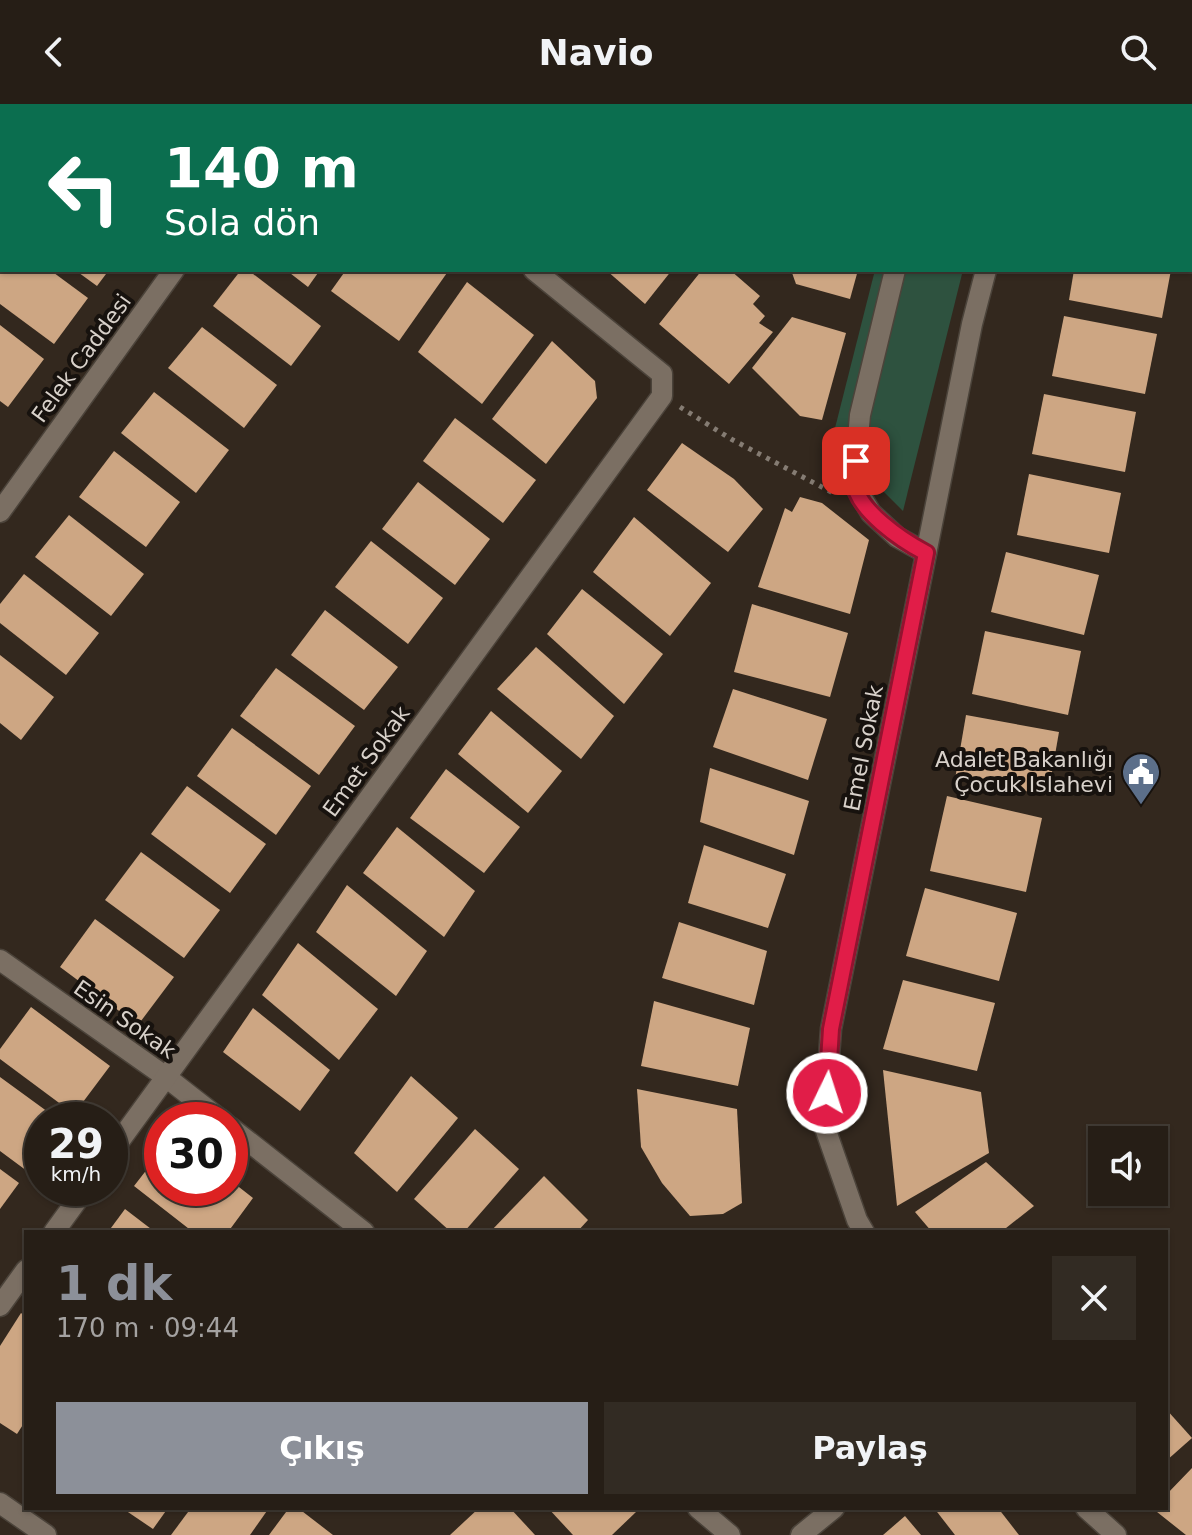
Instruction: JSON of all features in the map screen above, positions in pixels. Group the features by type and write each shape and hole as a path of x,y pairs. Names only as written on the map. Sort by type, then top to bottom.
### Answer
{"street":[{"name":"Felek Caddesi","path":"0,512 173,272"},
{"path":"536,272 662,374 662,396"},
{"path":"895,272 860,415 854,484 871,513 897,537 926,553"},
{"name":"Emel Sokak","path":"863,1230 824,1125 831,1029 972,324 985,272"},
{"name":"Emet Sokak","path":"128,1129 662,396"},
{"name":"Esin Sokak","path":"0,960 198,1102"},
{"path":"248,1141 361,1230"},
{"path":"55,1230 73,1206"},
{"path":"0,1306 24,1273"},
{"path":"0,1503 46,1535"},
{"path":"700,1510 730,1535"},
{"path":"801,1535 832,1510"},
{"path":"1088,1510 1116,1535"}],"path":[{"path":"662,396 731,439 871,513"}],"green space":[{"path":"874,272 963,272 903,511 850,458 834,432"}],"building":[{"path":"0,272 53,272 88,298 54,344 0,304"},
{"path":"78,272 108,272 97,286"},
{"path":"239,272 251,272 321,326 291,366 213,306"},
{"path":"289,272 319,272 308,287"},
{"path":"345,272 448,272 399,341 331,291"},
{"path":"608,272 670,272 645,304"},
{"path":"700,272 732,272 760,296 753,304 765,316 759,323 773,332 729,384 659,324"},
{"path":"792,272 857,272 850,299 796,284"},
{"path":"1074,272 1171,272 1162,318 1069,300"},
{"path":"467,282 534,335 482,404 418,352"},
{"path":"1064,316 1157,334 1145,394 1052,376"},
{"path":"792,317 846,333 822,420 800,416 752,368"},
{"path":"0,325 44,359 8,407 0,401"},
{"path":"202,327 277,385 244,428 168,368"},
{"path":"552,341 595,381 597,398 546,464 492,419"},
{"path":"154,392 229,450 196,493 121,433"},
{"path":"1044,394 1136,412 1125,472 1032,454"},
{"path":"455,418 536,480 503,523 423,461"},
{"path":"682,443 734,479 763,509 728,552 647,490"},
{"path":"114,451 180,502 146,547 79,497"},
{"path":"1029,474 1121,493 1109,553 1017,535"},
{"path":"418,482 490,539 455,585 382,529"},
{"path":"800,497 822,503 869,540 850,614 758,587 785,508 792,512"},
{"path":"69,515 144,574 111,616 35,557"},
{"path":"634,517 711,583 670,636 593,572"},
{"path":"371,541 443,598 408,644 335,587"},
{"path":"1006,552 1099,575 1084,635 991,612"},
{"path":"24,574 99,633 66,675 0,623 0,604"},
{"path":"582,589 663,654 624,704 547,634"},
{"path":"752,604 848,633 830,697 734,672"},
{"path":"325,610 398,667 364,710 291,655"},
{"path":"985,631 1081,651 1068,715 972,694"},
{"path":"536,647 614,716 581,759 497,689"},
{"path":"0,655 54,697 21,740 0,723"},
{"path":"276,668 355,726 319,775 240,716"},
{"path":"733,689 827,719 808,780 713,747"},
{"path":"491,711 562,771 528,813 458,754"},
{"path":"966,715 1059,732 1048,795 955,779"},
{"path":"232,728 311,786 276,835 197,776"},
{"path":"710,768 809,801 794,855 700,822"},
{"path":"446,769 520,827 484,873 410,818"},
{"path":"187,786 266,844 230,893 151,834"},
{"path":"947,796 1042,818 1026,892 930,871"},
{"path":"397,827 475,891 444,937 363,873"},
{"path":"704,845 786,874 768,928 688,903"},
{"path":"141,852 220,910 184,958 105,900"},
{"path":"347,885 427,951 396,996 316,932"},
{"path":"925,888 1017,913 999,981 906,956"},
{"path":"95,919 174,977 138,1025 60,967"},
{"path":"679,922 767,951 754,1005 662,978"},
{"path":"298,943 378,1009 339,1060 262,995"},
{"path":"903,980 995,1003 977,1071 883,1049"},
{"path":"654,1001 750,1028 738,1086 641,1066"},
{"path":"31,1007 110,1066 83,1102 58,1102 0,1059 0,1049"},
{"path":"253,1008 330,1070 300,1111 223,1052"},
{"path":"883,1070 981,1092 989,1153 897,1206"},
{"path":"411,1076 458,1118 397,1192 354,1153"},
{"path":"0,1077 34,1102 24,1102 24,1169 0,1151"},
{"path":"637,1089 737,1109 742,1203 723,1214 690,1216 662,1183 641,1147"},
{"path":"475,1129 519,1169 466,1230 449,1230 414,1199"},
{"path":"986,1162 1034,1206 1004,1230 930,1230 915,1212"},
{"path":"0,1169 19,1183 0,1209"},
{"path":"144,1173 144,1194 134,1186"},
{"path":"544,1176 588,1220 579,1230 492,1230"},
{"path":"160,1206 247,1206 229,1230 190,1230"},
{"path":"125,1209 152,1230 109,1230"},
{"path":"21,1313 24,1315 24,1423 17,1434 0,1423 0,1346"},
{"path":"1168,1411 1192,1438 1168,1459"},
{"path":"1192,1468 1192,1535 1186,1535 1155,1510 1168,1510 1168,1493"},
{"path":"125,1510 167,1510 153,1529"},
{"path":"190,1510 268,1510 250,1535 171,1535"},
{"path":"288,1510 301,1510 333,1535 269,1535"},
{"path":"477,1510 512,1510 535,1535 450,1535"},
{"path":"550,1510 636,1512 612,1535 573,1535"},
{"path":"936,1510 1000,1510 1019,1535 955,1535"},
{"path":"905,1516 921,1535 883,1535"}],"place":[{"name":"Adalet Bakanlığı Çocuk Islahevi","path":"1141,806"}],"route":[{"path":"827,1093 831,1029 926,553 897,537 871,513 854,484 856,461"}]}
